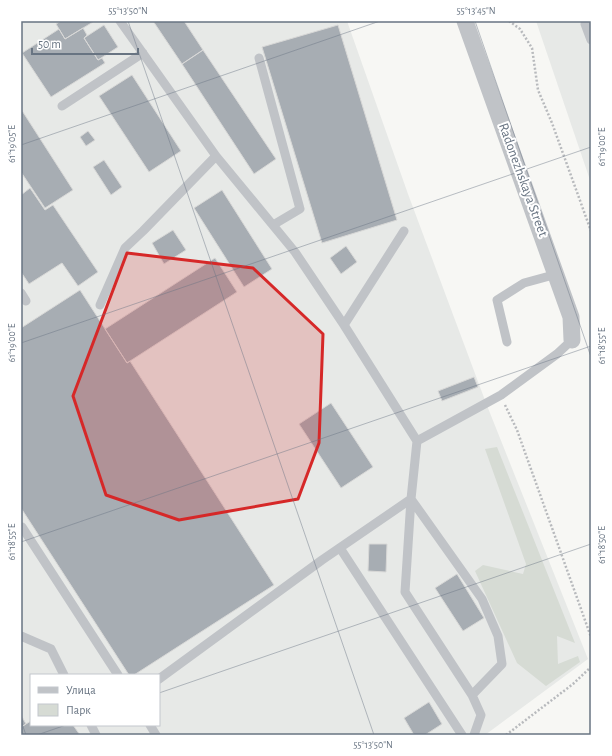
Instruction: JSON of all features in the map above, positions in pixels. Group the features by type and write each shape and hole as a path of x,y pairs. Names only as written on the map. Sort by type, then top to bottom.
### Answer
{"street":[{"name":"Radonezhskaya Street","path":"465,21 572,317 572,340"}],"lane":[{"path":"120,21 216,156 295,252 344,325 417,441 404,592 472,695 481,715 474,735"},
{"path":"591,22 585,24 591,40"},
{"path":"62,106 143,53"},
{"path":"259,58 300,209 273,225"},
{"path":"100,305 125,248 216,156"},
{"path":"344,325 404,231"},
{"path":"507,342 497,300 524,283 557,274"},
{"path":"417,441 501,395 557,354 572,340"},
{"path":"160,678 322,560 411,499"},
{"path":"411,499 482,599 498,636 502,664 472,695"},
{"path":"22,526 117,674"},
{"path":"340,548 462,735"},
{"path":"21,636 51,649 64,674"},
{"path":"91,726 96,735"},
{"path":"151,726 156,735"}],"path":[{"path":"509,21 520,29 532,48 538,90 552,123 591,231"},
{"path":"501,395 517,430 591,637"},
{"path":"506,735 573,684 591,667"}],"highlighted area":[{"path":"127,253 253,268 323,334 319,443 298,499 179,520 106,495 73,396"}],"shaded area":[{"path":"21,21 347,21 408,194 486,403 588,659 485,735 21,735"},
{"path":"536,21 591,21 591,183"}],"green space":[{"path":"497,447 575,643 557,636 558,664 578,656 580,662 546,686 517,663 475,571 483,565 523,574 526,564 485,449"}],"building":[{"path":"61,21 93,22 65,39 56,24"},
{"path":"153,21 184,21 203,50 182,64"},
{"path":"104,25 118,47 98,60 84,38"},
{"path":"338,25 397,220 322,243 262,47"},
{"path":"83,28 87,35 84,38 98,60 102,58 105,63 51,97 22,53 59,29 65,39"},
{"path":"203,50 276,159 254,174 182,64"},
{"path":"132,75 181,151 149,172 99,96"},
{"path":"21,109 73,190 45,208 21,172"},
{"path":"88,131 95,140 86,146 80,137"},
{"path":"104,160 122,187 111,195 93,167"},
{"path":"30,188 45,210 53,205 98,272 78,286 62,263 29,284 21,272 21,195"},
{"path":"222,190 272,269 244,287 194,208"},
{"path":"173,230 186,250 164,264 152,243"},
{"path":"346,246 357,262 341,274 330,258"},
{"path":"215,258 237,292 127,363 105,329"},
{"path":"80,290 127,363 130,361 274,585 136,674 128,674 21,508 21,328"},
{"path":"474,377 478,387 442,401 438,391"},
{"path":"331,403 373,467 341,488 299,424"},
{"path":"369,544 387,544 386,572 368,571"},
{"path":"457,574 484,618 463,631 435,588"},
{"path":"429,702 442,724 425,735 414,735 404,718"},
{"path":"21,715 26,724 21,727"},
{"path":"30,722 30,726 74,726 80,735 21,735 21,727"}]}
